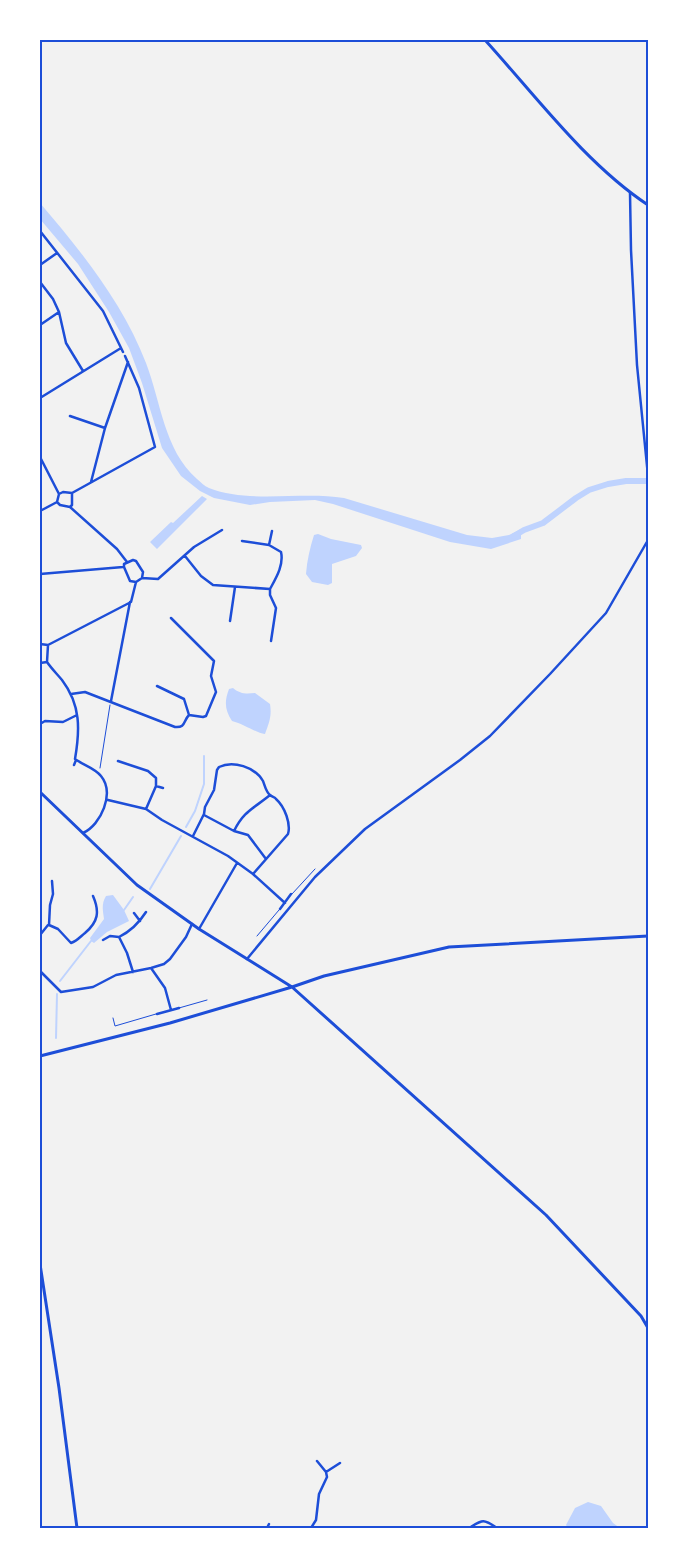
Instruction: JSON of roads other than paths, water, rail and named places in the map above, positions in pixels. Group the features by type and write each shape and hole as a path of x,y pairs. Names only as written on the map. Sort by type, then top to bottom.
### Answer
{"street":[{"path":"485,40 568,134 630,193 648,205"},
{"path":"630,193 637,365 648,475"},
{"path":"40,231 103,311 123,352"},
{"path":"40,265 57,253"},
{"path":"40,282 53,299 59,312 66,343 83,371"},
{"path":"40,325 59,312"},
{"path":"40,398 121,348"},
{"path":"59,494 63,492 72,493 155,447 138,388 125,356"},
{"path":"91,482 105,428 128,362"},
{"path":"70,416 105,428"},
{"path":"40,457 59,494 57,502 40,511"},
{"path":"70,507 72,505 72,493"},
{"path":"57,502 60,505 70,507 117,549 127,562"},
{"path":"111,701 130,602 136,582 142,578 158,579 194,547 222,530"},
{"path":"269,545 272,531"},
{"path":"247,959 315,877 364,829 490,736 537,687 606,612 648,540"},
{"path":"242,541 269,545 281,552 280,569 270,589 270,595 276,608 271,641"},
{"path":"185,556 201,576 213,586 270,589"},
{"path":"124,567 124,564 127,562 136,560 143,572 142,578"},
{"path":"40,574 124,567"},
{"path":"124,567 130,581 136,582"},
{"path":"230,621 235,587"},
{"path":"40,644 48,645 130,602"},
{"path":"171,618 214,662 211,676 216,692 206,716 189,715"},
{"path":"48,645 47,662 70,694 77,715 79,733 74,765"},
{"path":"40,663 47,662"},
{"path":"70,694 85,692 174,727 183,726 189,715 184,700 157,686"},
{"path":"40,724 45,721 63,722 77,715"},
{"path":"76,760 100,774 106,787 108,800 99,818 90,830 83,834"},
{"path":"118,761 152,774 156,778 156,786 146,809"},
{"path":"193,836 204,814 205,806 214,790 216,770 222,765 244,766 257,772 270,795 278,800 290,827 288,834 253,874"},
{"path":"156,786 163,788"},
{"path":"40,792 137,885 199,929 292,987 546,1215 640,1316 648,1328"},
{"path":"234,831 240,818 247,811 270,795"},
{"path":"108,800 146,809 162,820 193,836 237,862 285,902"},
{"path":"204,814 234,831 248,835 266,859"},
{"path":"199,929 237,862"},
{"path":"40,935 49,924 53,894 52,881"},
{"path":"280,909 292,894"},
{"path":"49,924 58,929 71,943 76,941 94,924 98,914 98,906 93,896"},
{"path":"103,940 110,936 119,937 129,932 146,912"},
{"path":"134,913 140,921"},
{"path":"40,971 61,992 93,987 116,975 164,964 186,937 192,924"},
{"path":"40,1056 170,1023 324,976 449,948 648,936"},
{"path":"119,937 133,972"},
{"path":"151,968 165,988 171,1010"},
{"path":"157,1014 179,1008"},
{"path":"40,1264 59,1388 77,1528"},
{"path":"311,1528 316,1520 318,1498 326,1482 326,1472 317,1461"},
{"path":"326,1472 340,1463"},
{"path":"469,1528 478,1521 484,1520 497,1528"},
{"path":"267,1528 269,1524"}],"lane":[{"path":"292,894 315,869"},
{"path":"257,936 280,909"},
{"path":"179,1008 207,1000"},
{"path":"113,1018 114,1026 157,1014"}],"water":[{"path":"40,203 100,278 126,319 146,363 170,440 186,467 206,486 225,493 241,495 328,496 344,498 467,535 492,538 509,535 521,529 521,539 491,549 450,542 333,504 315,500 250,505 214,498 200,491 181,476 162,448 129,348 109,312 78,264 40,219"},
{"path":"202,496 207,499 157,549 150,542"},
{"path":"318,534 331,539 361,545 362,548 356,556 332,564 332,583 328,585 312,582 306,574 314,535"},
{"path":"233,688 243,693 255,693 270,704 269,723 265,734 232,721 228,713 226,698 229,689"},
{"path":"113,895 124,910 129,921 107,932 94,943 90,938 104,919 104,899 106,896"},
{"path":"588,1502 601,1506 613,1523 620,1528 568,1528 566,1525 575,1508"}],"waterway":[{"path":"514,536 543,523 589,490 626,481 648,481"},
{"path":"186,827 195,811 204,784 204,756"},
{"path":"150,889 181,836"},
{"path":"124,910 133,897"},
{"path":"60,981 91,941"},
{"path":"56,1038 57,994"}]}
